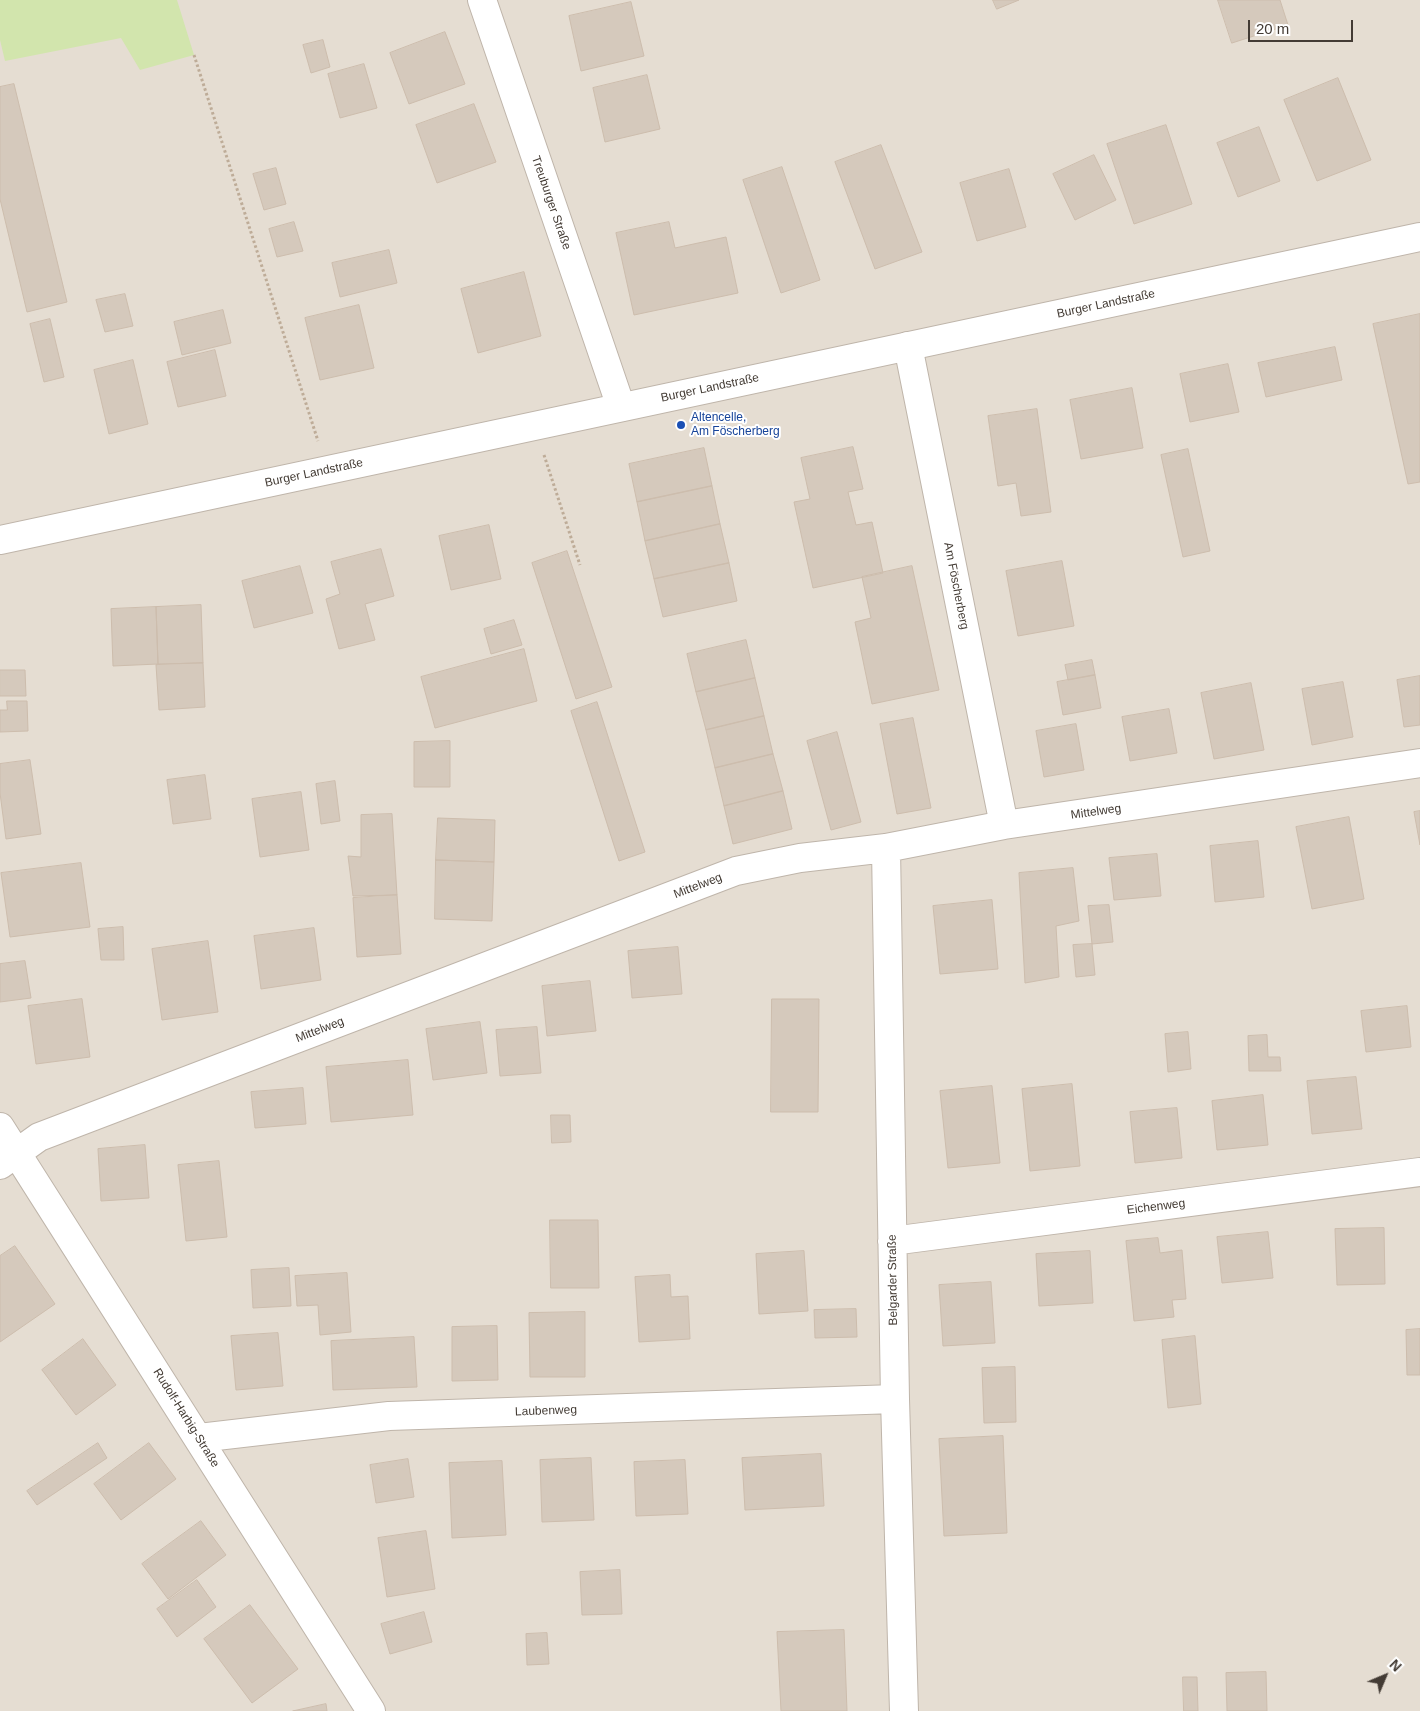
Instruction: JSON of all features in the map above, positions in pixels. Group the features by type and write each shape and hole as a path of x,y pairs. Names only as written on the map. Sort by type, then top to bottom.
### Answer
{"street":[{"name":"Treuburger Straße","path":"482,0 621,407"},
{"name":"Burger Landstraße","path":"0,540 1420,237"},
{"name":"Am Föscherberg","path":"908,346 1004,825"},
{"name":"Mittelweg","path":"8,1159 38,1137 736,871 800,858 886,848 1004,825 1420,764"},
{"name":"Belgarder Straße","path":"886,848 895,1400 904,1711"},
{"name":"Rudolf-Harbig-Straße","path":"0,1126 8,1159 199,1438 371,1711"},
{"name":"Eichenweg","path":"892,1242 1420,1172"},
{"name":"Laubenweg","path":"199,1438 389,1416 895,1400"}],"path":[{"path":"194,55 327,470"},
{"path":"535,426 580,564"}],"shaded area":[{"path":"0,0 1420,0 1420,1711 0,1711"}],"green space":[{"path":"0,0 177,0 194,55 140,70 121,38 5,61 0,40"}],"building":[{"path":"993,0 1019,0 997,9"},
{"path":"1218,0 1280,0 1288,25 1232,43"},
{"path":"631,2 644,56 581,71 569,16"},
{"path":"445,32 465,84 409,104 390,53"},
{"path":"323,40 330,67 311,73 303,45"},
{"path":"364,64 377,108 340,118 328,74"},
{"path":"647,75 660,129 605,142 593,88"},
{"path":"1338,78 1371,160 1317,181 1284,100"},
{"path":"14,84 67,302 27,312 0,199 0,87"},
{"path":"474,104 496,162 437,183 416,125"},
{"path":"1166,125 1192,204 1134,224 1107,144"},
{"path":"1259,127 1280,181 1238,197 1217,143"},
{"path":"881,145 922,252 875,269 835,162"},
{"path":"1094,155 1116,200 1075,220 1053,174"},
{"path":"782,167 820,280 781,293 743,180"},
{"path":"276,168 286,204 264,210 253,174"},
{"path":"1009,169 1026,227 977,241 960,183"},
{"path":"294,222 303,251 277,257 269,229"},
{"path":"669,222 675,248 726,237 738,293 634,315 616,233"},
{"path":"389,250 397,283 340,297 332,263"},
{"path":"524,272 541,336 478,353 461,289"},
{"path":"125,294 133,326 105,332 96,300"},
{"path":"359,305 374,368 320,380 305,318"},
{"path":"223,310 231,343 182,355 174,322"},
{"path":"1420,314 1420,482 1408,484 1373,324"},
{"path":"50,319 64,377 44,382 30,324"},
{"path":"1335,347 1342,380 1266,397 1258,363"},
{"path":"215,350 226,396 178,407 167,362"},
{"path":"133,360 148,424 109,434 94,370"},
{"path":"1228,364 1239,412 1190,422 1180,374"},
{"path":"1132,388 1143,448 1081,459 1070,400"},
{"path":"1037,409 1051,512 1021,516 1016,483 998,486 988,416"},
{"path":"853,447 863,489 848,492 856,525 872,522 883,573 813,588 794,502 810,499 801,458"},
{"path":"704,448 712,486 637,502 629,464"},
{"path":"1188,449 1210,551 1183,557 1161,455"},
{"path":"712,486 720,524 645,541 637,502"},
{"path":"720,524 729,563 654,579 645,541"},
{"path":"489,525 501,579 451,590 439,536"},
{"path":"381,549 394,596 365,604 375,640 339,649 326,599 340,594 331,562"},
{"path":"567,551 612,687 576,699 532,563"},
{"path":"1062,561 1074,626 1018,636 1006,571"},
{"path":"729,563 737,601 663,617 654,579"},
{"path":"300,566 313,613 254,628 242,581"},
{"path":"912,566 939,690 872,704 855,622 871,618 862,577"},
{"path":"201,605 203,663 158,664 156,607"},
{"path":"156,607 158,664 113,666 111,609"},
{"path":"514,620 522,645 491,654 484,629"},
{"path":"746,640 755,678 696,692 687,654"},
{"path":"524,649 537,701 435,728 421,677"},
{"path":"1092,660 1095,675 1068,680 1065,665"},
{"path":"203,663 205,707 159,710 156,665"},
{"path":"0,670 25,670 26,696 0,696"},
{"path":"1095,675 1101,708 1063,715 1057,682"},
{"path":"1420,676 1420,725 1404,727 1397,680"},
{"path":"755,678 764,716 706,730 696,692"},
{"path":"1343,682 1353,737 1312,745 1302,689"},
{"path":"1251,683 1264,750 1214,759 1201,693"},
{"path":"7,701 27,701 28,731 0,732 0,710 7,710"},
{"path":"597,702 645,852 619,861 571,711"},
{"path":"1169,709 1177,753 1130,761 1122,717"},
{"path":"764,716 773,754 715,768 706,730"},
{"path":"913,718 931,808 897,814 880,724"},
{"path":"1076,724 1084,770 1044,777 1036,731"},
{"path":"837,732 861,822 831,830 807,741"},
{"path":"450,741 450,787 414,787 414,742"},
{"path":"773,754 783,791 724,806 715,768"},
{"path":"30,760 41,834 6,839 0,793 0,764"},
{"path":"205,775 211,819 173,824 167,780"},
{"path":"335,781 340,821 321,824 316,784"},
{"path":"783,791 792,829 733,844 724,806"},
{"path":"301,792 309,850 260,857 252,799"},
{"path":"1420,811 1420,845 1414,812"},
{"path":"392,814 397,895 353,896 348,856 361,857 361,815"},
{"path":"1349,817 1364,899 1312,909 1296,827"},
{"path":"438,818 495,820 494,862 436,860"},
{"path":"1258,841 1264,897 1215,902 1210,846"},
{"path":"1157,854 1161,896 1114,900 1109,858"},
{"path":"436,860 494,862 492,921 435,919"},
{"path":"81,863 90,927 10,937 1,873"},
{"path":"1073,868 1079,921 1056,926 1059,977 1025,983 1019,873"},
{"path":"397,895 401,954 357,957 353,898"},
{"path":"992,900 998,969 940,974 933,906"},
{"path":"1109,905 1113,942 1092,944 1088,906"},
{"path":"123,927 124,960 101,960 98,929"},
{"path":"314,928 321,980 261,989 254,936"},
{"path":"208,941 218,1012 162,1020 152,949"},
{"path":"1092,944 1095,975 1076,977 1073,945"},
{"path":"678,947 682,994 632,998 628,951"},
{"path":"25,961 31,998 0,1002 0,964"},
{"path":"590,981 596,1031 547,1036 542,986"},
{"path":"82,999 90,1057 36,1064 28,1006"},
{"path":"772,999 819,999 818,1112 771,1112"},
{"path":"1407,1006 1411,1047 1366,1052 1361,1011"},
{"path":"480,1022 487,1073 433,1080 426,1029"},
{"path":"537,1027 541,1073 500,1076 496,1030"},
{"path":"1188,1032 1191,1069 1168,1072 1165,1034"},
{"path":"1267,1035 1268,1057 1280,1057 1281,1071 1249,1071 1248,1036"},
{"path":"408,1060 413,1115 331,1122 326,1067"},
{"path":"1356,1077 1362,1129 1312,1134 1307,1081"},
{"path":"1072,1084 1080,1166 1030,1171 1022,1089"},
{"path":"992,1086 1000,1163 948,1168 940,1091"},
{"path":"303,1088 306,1124 255,1128 251,1092"},
{"path":"1263,1095 1268,1145 1217,1150 1212,1101"},
{"path":"1177,1108 1182,1158 1135,1163 1130,1112"},
{"path":"551,1115 570,1115 571,1142 552,1143"},
{"path":"145,1145 149,1198 101,1201 98,1149"},
{"path":"219,1161 227,1237 186,1241 178,1165"},
{"path":"550,1220 598,1220 599,1288 551,1288"},
{"path":"1384,1228 1385,1284 1337,1285 1335,1229"},
{"path":"1268,1232 1273,1278 1222,1283 1217,1237"},
{"path":"1158,1238 1160,1253 1182,1250 1186,1299 1172,1300 1174,1317 1134,1321 1126,1241"},
{"path":"15,1246 55,1304 0,1342 0,1256"},
{"path":"804,1251 808,1311 759,1314 756,1254"},
{"path":"1090,1251 1093,1303 1039,1306 1036,1254"},
{"path":"289,1268 291,1306 253,1308 251,1270"},
{"path":"347,1273 351,1332 320,1335 318,1305 297,1306 295,1276"},
{"path":"670,1275 671,1297 688,1296 690,1339 639,1342 635,1277"},
{"path":"991,1282 995,1343 943,1346 939,1285"},
{"path":"856,1309 857,1337 815,1338 814,1310"},
{"path":"585,1312 585,1377 530,1377 529,1313"},
{"path":"497,1326 498,1380 452,1381 452,1327"},
{"path":"1420,1329 1420,1375 1407,1375 1406,1330"},
{"path":"278,1333 283,1386 236,1390 231,1336"},
{"path":"1195,1336 1201,1404 1168,1408 1162,1340"},
{"path":"414,1337 417,1387 333,1390 331,1341"},
{"path":"83,1339 116,1385 76,1415 42,1370"},
{"path":"1015,1367 1016,1422 984,1423 982,1368"},
{"path":"1003,1436 1007,1533 944,1536 939,1439"},
{"path":"98,1443 107,1458 37,1505 27,1491"},
{"path":"149,1443 176,1479 121,1520 94,1484"},
{"path":"821,1454 824,1506 745,1510 742,1458"},
{"path":"591,1458 594,1520 542,1522 540,1460"},
{"path":"408,1459 414,1497 376,1503 370,1465"},
{"path":"685,1460 688,1514 636,1516 634,1462"},
{"path":"502,1461 506,1535 452,1538 449,1463"},
{"path":"201,1521 226,1555 168,1599 142,1564"},
{"path":"426,1531 435,1589 387,1597 378,1538"},
{"path":"620,1570 622,1614 582,1615 580,1572"},
{"path":"197,1580 216,1607 177,1637 157,1609"},
{"path":"250,1605 298,1669 252,1703 204,1639"},
{"path":"424,1612 432,1642 390,1654 381,1624"},
{"path":"844,1630 847,1711 781,1711 777,1632"},
{"path":"547,1633 549,1664 527,1665 526,1634"},
{"path":"1266,1672 1267,1711 1227,1711 1226,1673"},
{"path":"1183,1677 1197,1677 1198,1711 1184,1711"},
{"path":"326,1704 327,1711 293,1711"}],"place":[{"name":"Altencelle, Am Föscherberg","path":"681,425"}]}
